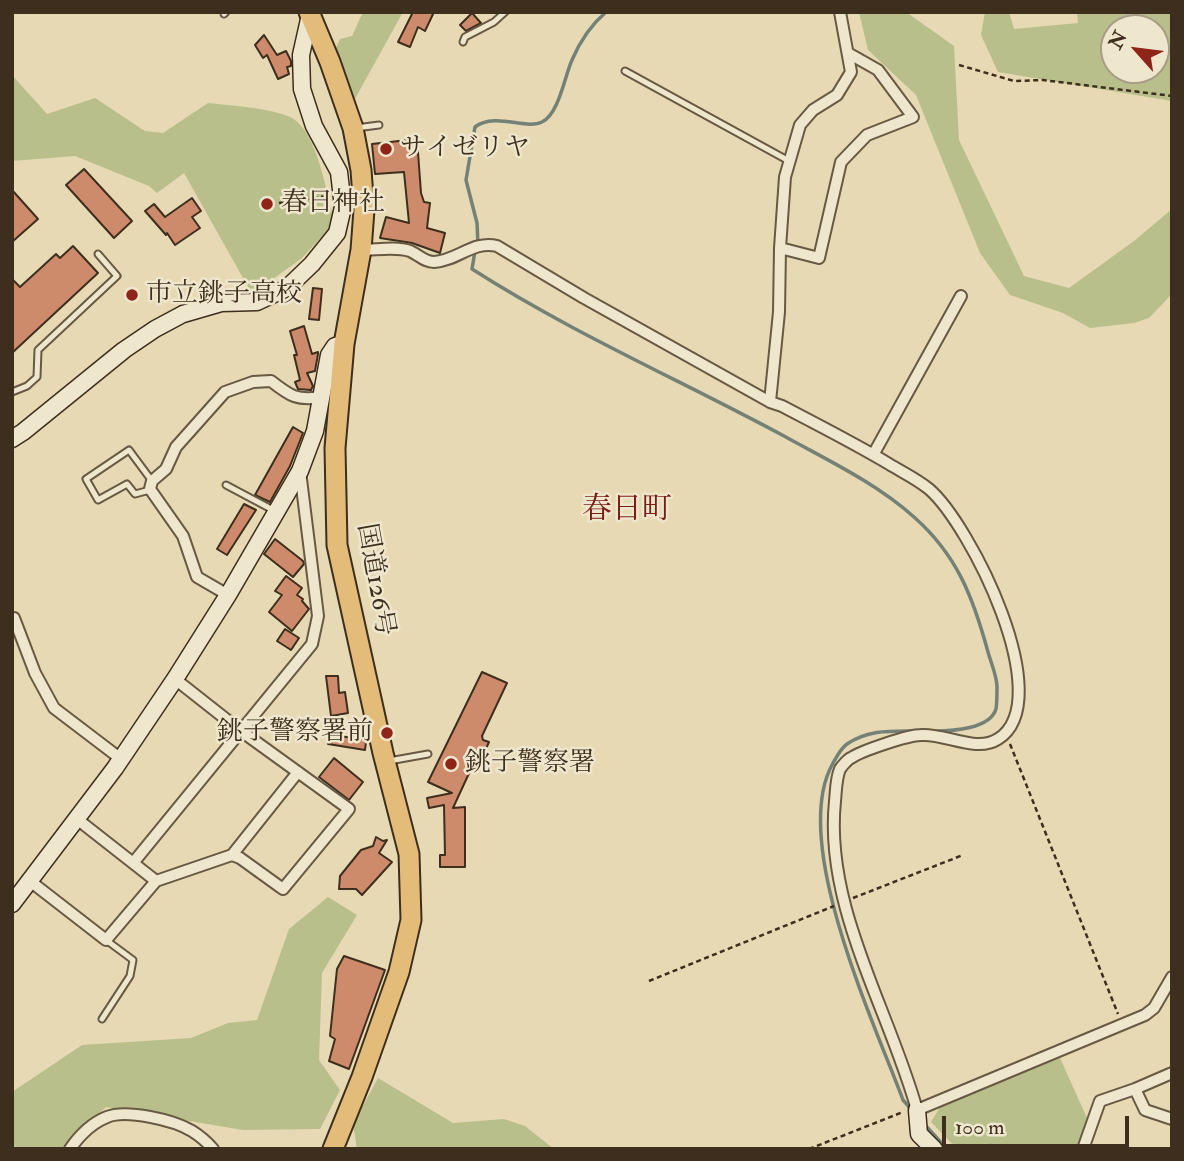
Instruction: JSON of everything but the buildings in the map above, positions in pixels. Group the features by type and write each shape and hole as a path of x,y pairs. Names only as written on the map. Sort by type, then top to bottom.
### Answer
{"highway":[{"name":"国道126号","path":"309,14 330,62 353,128 363,191 361,250 344,344 335,448 337,545 409,854 411,920 399,972 333,1149"}],"street":[{"path":"769,402 779,312 785,177 800,125 813,110 837,95 851,72 840,12"},
{"path":"12,439 124,350 155,329 183,314 221,303 257,302 287,288 312,264 337,233 343,207 339,172 314,126 302,89 301,55 309,14"},
{"path":"780,248 820,258 841,162 867,135 913,117 878,70 848,53"},
{"path":"361,250 390,248 410,251 432,262 445,260 474,247 488,244 497,246 769,402 782,406 873,454 932,491 970,543 986,574 1019,673 1017,709 1013,725 995,742 976,744 922,734 850,758 840,770 832,825 835,862 845,901 917,1110 919,1134 934,1149"},
{"path":"873,454 961,296"},
{"path":"12,904 121,759 228,595 300,471 315,431 329,355 335,346 344,344"},
{"path":"228,595 197,577 183,536 151,485 166,470 176,447 225,392 253,382 271,381 290,397 322,397"},
{"path":"133,863 312,644 318,616 300,471"},
{"path":"14,618 34,673 54,708 121,759"},
{"path":"175,679 241,731 349,809 283,889 232,855"},
{"path":"30,881 106,940 156,881 232,855 298,772"},
{"path":"77,819 156,881"},
{"path":"917,1110 1154,1008 1172,977"},
{"path":"1083,1149 1100,1101 1172,1073"},
{"path":"1135,1089 1145,1110 1172,1119"},
{"path":"69,1149 96,1123 109,1116 123,1114 162,1120 191,1130 213,1149"}],"lane":[{"path":"463,42 466,37 494,22 505,12"},
{"path":"625,71 789,161"},
{"path":"353,128 379,125"},
{"path":"12,391 27,386 37,377 38,350 117,276 98,254"},
{"path":"129,450 151,485 135,494 127,484 98,500 86,479 129,450"},
{"path":"226,485 276,512"},
{"path":"386,762 428,754"},
{"path":"102,1019 130,976 133,960 106,940"}],"path":[{"path":"959,65 1014,81 1043,80 1172,96"},
{"path":"279,203 341,194"},
{"path":"1006,734 1122,1024"},
{"path":"649,981 963,855"},
{"path":"809,1149 898,1113 917,1110"}],"green space":[{"path":"363,12 403,12 351,106 334,52 340,39 352,36"},
{"path":"859,12 906,12 954,46 959,140 1024,276 1069,288 1134,241 1172,209 1172,294 1149,318 1134,323 1090,328 1063,313 1010,295 980,253 916,95 868,50"},
{"path":"985,12 1009,12 1014,29 1078,23 1077,12 1172,12 1172,101 998,72 981,35"},
{"path":"12,75 47,114 95,98 145,131 163,133 208,103 288,116 298,123 314,147 335,222 302,258 252,294 184,173 157,193 149,186 75,156 12,161"},
{"path":"328,897 357,915 322,973 319,1060 340,1090 320,1129 243,1130 106,1107 62,1149 12,1149 12,1092 82,1045 191,1038 228,1023 257,1020 289,929"},
{"path":"1060,1058 1087,1118 1076,1149 957,1149 931,1122 942,1104"},
{"path":"378,1078 453,1123 504,1119 525,1126 554,1149 357,1149 353,1124"}],"waterway":[{"path":"478,244 477,223 466,180 475,127 492,121 535,124 548,118 557,103 579,46 606,12"},
{"path":"475,251 472,269 587,335 852,473 899,505 929,531 962,578 976,613 997,687 996,709 986,721 970,728 935,731"},
{"path":"911,1109 903,1100 857,980 828,885 821,839 822,799 832,765 842,748 855,739 871,734 913,731"},
{"path":"925,1125 947,1149"}],"place":[{"name":"サイゼリヤ","path":"386,149"},
{"name":"春日神社","path":"267,204"},
{"name":"市立銚子高校","path":"132,295"},
{"name":"銚子警察署前","path":"387,733"},
{"name":"銚子警察署","path":"451,764"}],"district":[{"name":"春日町","path":"627,512"}]}
